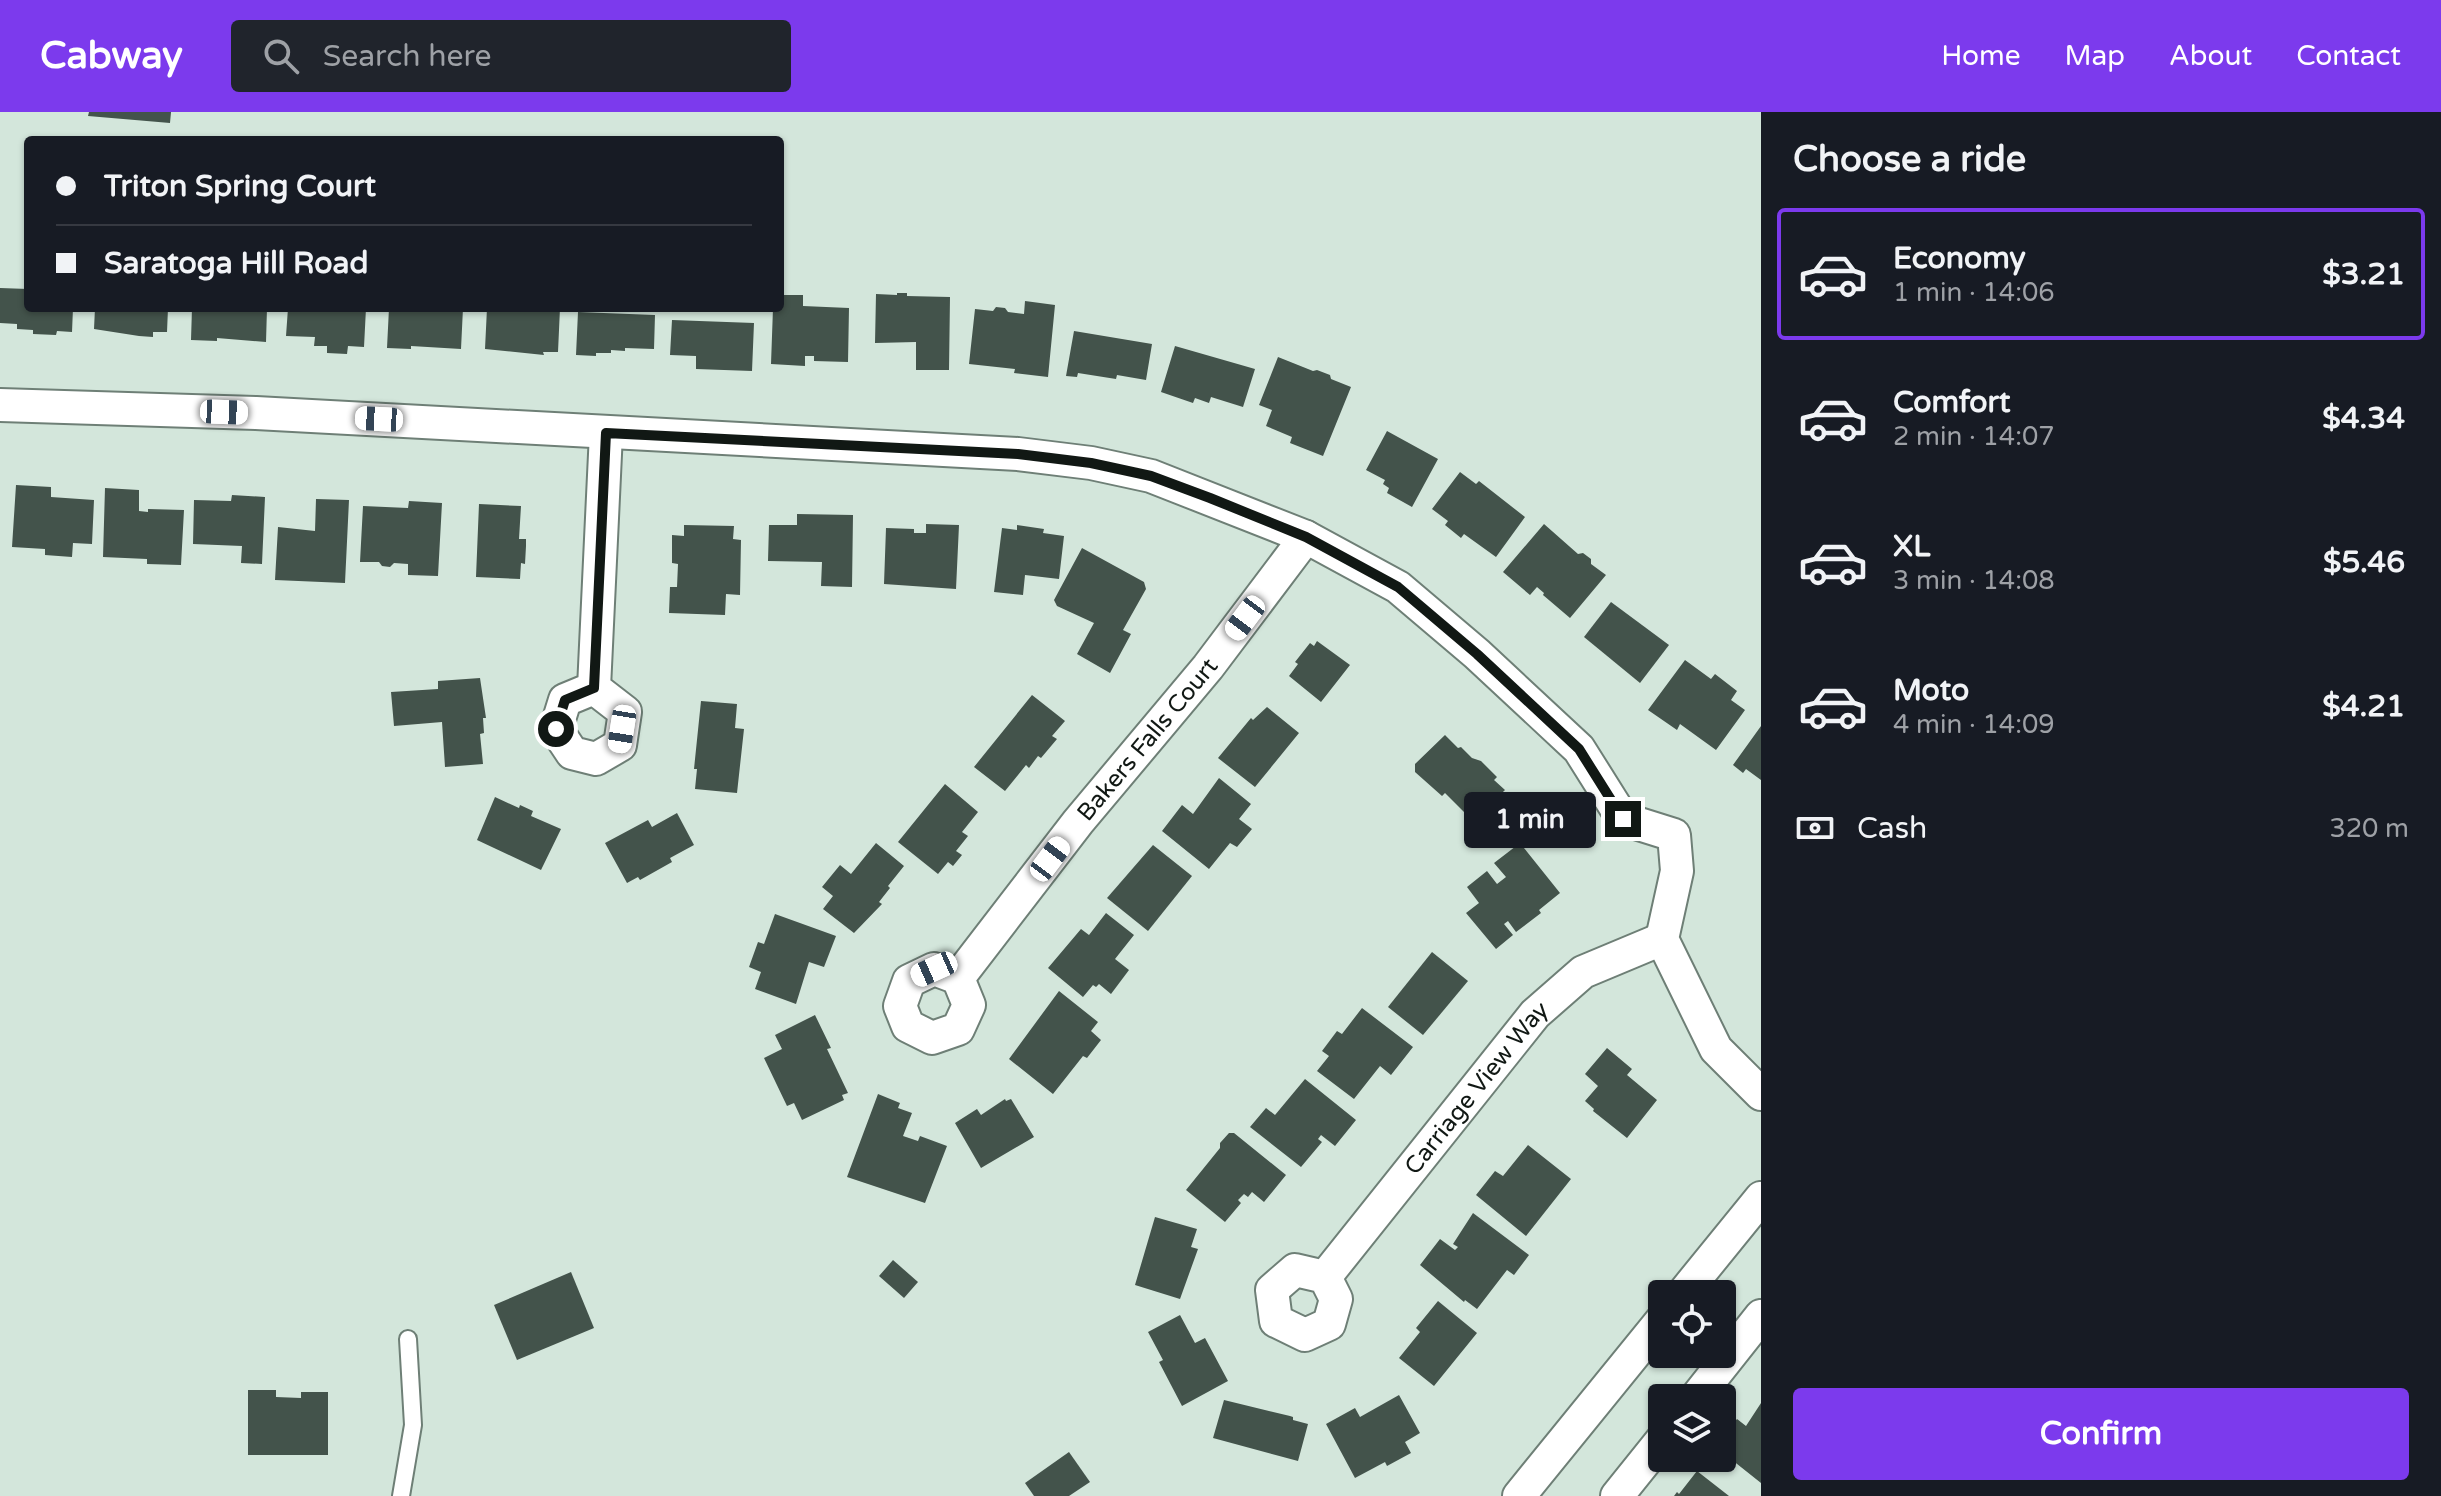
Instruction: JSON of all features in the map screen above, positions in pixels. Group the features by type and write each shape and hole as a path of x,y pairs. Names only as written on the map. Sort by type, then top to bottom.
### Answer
{"street":[{"path":"0,405 256,413 1018,454 1091,463 1151,476 1306,537 1398,587 1477,654 1579,749 1623,819 1674,835 1677,871 1662,939 1716,1049 1761,1094"},
{"path":"594,688 606,433"},
{"name":"Bakers Falls Court","path":"958,978 1078,822 1208,667 1306,537"},
{"name":"Carriage View Way","path":"1325,1277 1535,1014 1583,972 1662,939"},
{"path":"1694,1280 1761,1198"},
{"path":"1707,1384 1761,1316"},
{"path":"1519,1496 1648,1337"},
{"path":"1617,1496 1648,1457"}],"lane":[{"path":"401,1496 413,1425 408,1339"}],"building":[{"path":"89,112 171,112 170,123 88,116"},
{"path":"0,288 24,289 24,312 73,312 72,332 57,331 56,335 33,334 33,330 17,329 17,324 0,323"},
{"path":"876,294 950,297 949,370 916,370 916,342 875,343"},
{"path":"784,295 803,295 803,306 849,308 848,362 814,361 814,356 805,356 805,366 771,364 773,312 784,312"},
{"path":"1025,301 1055,305 1048,377 1014,373 1015,369 969,364 975,309 993,311 996,307 1024,314"},
{"path":"95,312 168,312 167,332 153,332 153,337 94,329"},
{"path":"192,312 267,312 266,342 217,338 217,341 191,340"},
{"path":"288,312 366,312 364,347 348,346 347,354 327,353 327,346 314,346 315,337 286,336"},
{"path":"389,312 463,312 461,349 387,348"},
{"path":"487,312 560,312 558,352 543,352 544,355 485,349"},
{"path":"578,312 655,315 654,349 625,348 625,351 596,353 596,356 576,355"},
{"path":"672,320 754,323 752,371 696,369 696,356 670,355"},
{"path":"1074,331 1152,344 1146,380 1078,373 1077,377 1066,376"},
{"path":"1175,346 1255,369 1243,407 1211,397 1209,403 1195,398 1193,403 1161,392"},
{"path":"1278,357 1330,375 1331,379 1351,387 1323,456 1290,443 1292,437 1266,426 1272,410 1259,405"},
{"path":"1387,431 1438,459 1412,507 1387,493 1389,488 1383,484 1385,480 1366,470"},
{"path":"1460,472 1476,484 1479,481 1525,517 1496,557 1464,534 1461,538 1445,525 1448,521 1432,509"},
{"path":"16,485 51,487 51,497 94,500 92,544 73,543 72,557 45,555 45,549 12,547"},
{"path":"105,488 139,490 139,511 184,510 181,565 147,564 147,559 103,557"},
{"path":"232,495 265,497 262,564 241,563 242,546 193,544 194,500 231,501"},
{"path":"316,499 349,500 345,583 275,580 278,527 315,531"},
{"path":"409,501 442,503 438,576 408,575 408,564 394,563 390,567 382,566 379,562 360,562 363,506 408,508"},
{"path":"479,504 521,506 519,539 526,539 526,546 520,579 476,577"},
{"path":"797,514 853,515 852,587 821,586 822,562 768,561 769,525 797,525"},
{"path":"926,524 959,525 956,589 884,584 886,528 914,529 914,533 926,533"},
{"path":"1544,524 1578,554 1583,553 1591,559 1591,564 1606,575 1570,618 1537,587 1530,595 1503,572"},
{"path":"684,525 734,526 733,539 741,540 740,595 726,594 725,615 669,613 670,587 677,587 678,564 672,563 672,535 684,536"},
{"path":"1017,525 1064,536 1059,579 1025,575 1023,595 994,592 1002,528 1017,530"},
{"path":"1082,548 1144,582 1146,589 1123,630 1131,634 1110,673 1077,654 1094,623 1057,606 1054,600"},
{"path":"1611,602 1669,645 1640,683 1584,637"},
{"path":"1317,641 1350,665 1321,702 1289,676 1298,664 1295,662 1310,643 1314,646"},
{"path":"1685,660 1711,679 1715,674 1737,691 1731,700 1745,710 1716,750 1680,724 1677,730 1648,710"},
{"path":"480,678 486,718 483,718 484,733 480,734 483,764 445,767 442,722 394,726 391,692 438,689 438,681"},
{"path":"1032,695 1065,721 1052,736 1057,739 1041,758 1038,756 1029,768 1026,765 1005,791 974,767"},
{"path":"701,701 737,704 735,728 744,729 737,793 695,789"},
{"path":"1267,707 1299,733 1255,787 1218,758 1251,718 1253,720"},
{"path":"1761,726 1761,780 1746,769 1743,773 1733,765"},
{"path":"1445,735 1458,748 1481,761 1505,790 1473,821 1445,793 1442,796 1415,772 1415,764"},
{"path":"1219,778 1251,804 1239,819 1252,829 1237,847 1230,843 1209,869 1162,831 1182,805 1193,814"},
{"path":"945,784 978,812 962,832 968,836 956,851 962,855 953,866 948,862 938,874 898,842"},
{"path":"495,797 533,811 531,816 561,829 541,870 477,840"},
{"path":"677,813 694,845 670,858 672,862 640,880 638,877 627,883 605,843 648,820 652,827"},
{"path":"876,843 904,866 888,886 890,888 879,902 882,904 854,933 823,909 833,896 822,887 840,865 851,874"},
{"path":"1520,843 1560,893 1516,932 1508,921 1504,924 1513,935 1496,949 1466,913 1479,903 1467,887 1487,871 1497,884 1506,877 1494,863"},
{"path":"1153,845 1192,876 1148,931 1107,898"},
{"path":"1106,913 1134,935 1115,959 1129,970 1111,994 1099,984 1096,987 1093,985 1083,997 1048,968 1081,929 1089,935"},
{"path":"775,914 836,936 824,967 809,962 796,1004 755,989 761,972 749,967 758,942 764,944"},
{"path":"1432,952 1468,981 1423,1035 1388,1007"},
{"path":"1059,991 1098,1022 1091,1031 1101,1040 1087,1058 1083,1056 1053,1094 1009,1059"},
{"path":"1362,1008 1413,1047 1391,1075 1380,1066 1354,1099 1317,1071 1329,1056 1322,1051 1337,1031 1342,1034"},
{"path":"815,1015 848,1093 842,1095 844,1100 802,1120 794,1103 787,1106 764,1058 782,1049 775,1035"},
{"path":"1607,1048 1632,1069 1627,1075 1657,1100 1627,1138 1585,1101 1598,1086 1585,1074"},
{"path":"1305,1079 1356,1120 1335,1146 1321,1135 1318,1139 1322,1142 1301,1167 1250,1127 1266,1108 1275,1115"},
{"path":"878,1094 900,1103 898,1108 912,1113 903,1136 918,1141 920,1136 947,1146 925,1203 847,1177"},
{"path":"1005,1099 1011,1099 1034,1137 981,1168 955,1123 977,1109 981,1115"},
{"path":"1229,1133 1234,1133 1286,1175 1264,1202 1252,1192 1248,1197 1244,1194 1238,1200 1241,1203 1225,1222 1186,1190"},
{"path":"1528,1145 1571,1179 1526,1236 1476,1195 1495,1171 1503,1176"},
{"path":"1473,1213 1529,1255 1514,1275 1507,1270 1477,1309 1464,1302 1420,1265 1440,1239 1455,1250 1458,1247 1453,1244"},
{"path":"1155,1217 1197,1229 1191,1247 1198,1249 1180,1299 1135,1285"},
{"path":"893,1260 918,1282 904,1298 879,1276"},
{"path":"571,1272 594,1328 517,1360 494,1305"},
{"path":"1438,1301 1477,1333 1434,1386 1399,1358 1420,1332 1416,1328"},
{"path":"1180,1315 1195,1343 1205,1338 1228,1381 1182,1406 1159,1362 1163,1360 1148,1332"},
{"path":"248,1390 276,1390 276,1397 301,1398 301,1392 328,1392 328,1455 248,1455"},
{"path":"1399,1395 1420,1433 1405,1442 1411,1453 1355,1478 1326,1424 1355,1408 1360,1417"},
{"path":"1224,1400 1290,1416 1293,1420 1308,1424 1298,1461 1213,1438"},
{"path":"1761,1403 1761,1483 1736,1463 1736,1420 1746,1426"},
{"path":"1069,1452 1090,1482 1069,1496 1034,1496 1025,1483"},
{"path":"1698,1472 1729,1496 1674,1496 1677,1492 1679,1494"}],"route":[{"path":"556,729 565,700 594,688 606,433 1018,454 1091,463 1151,476 1306,537 1398,587 1477,654 1579,749 1623,819"}]}
